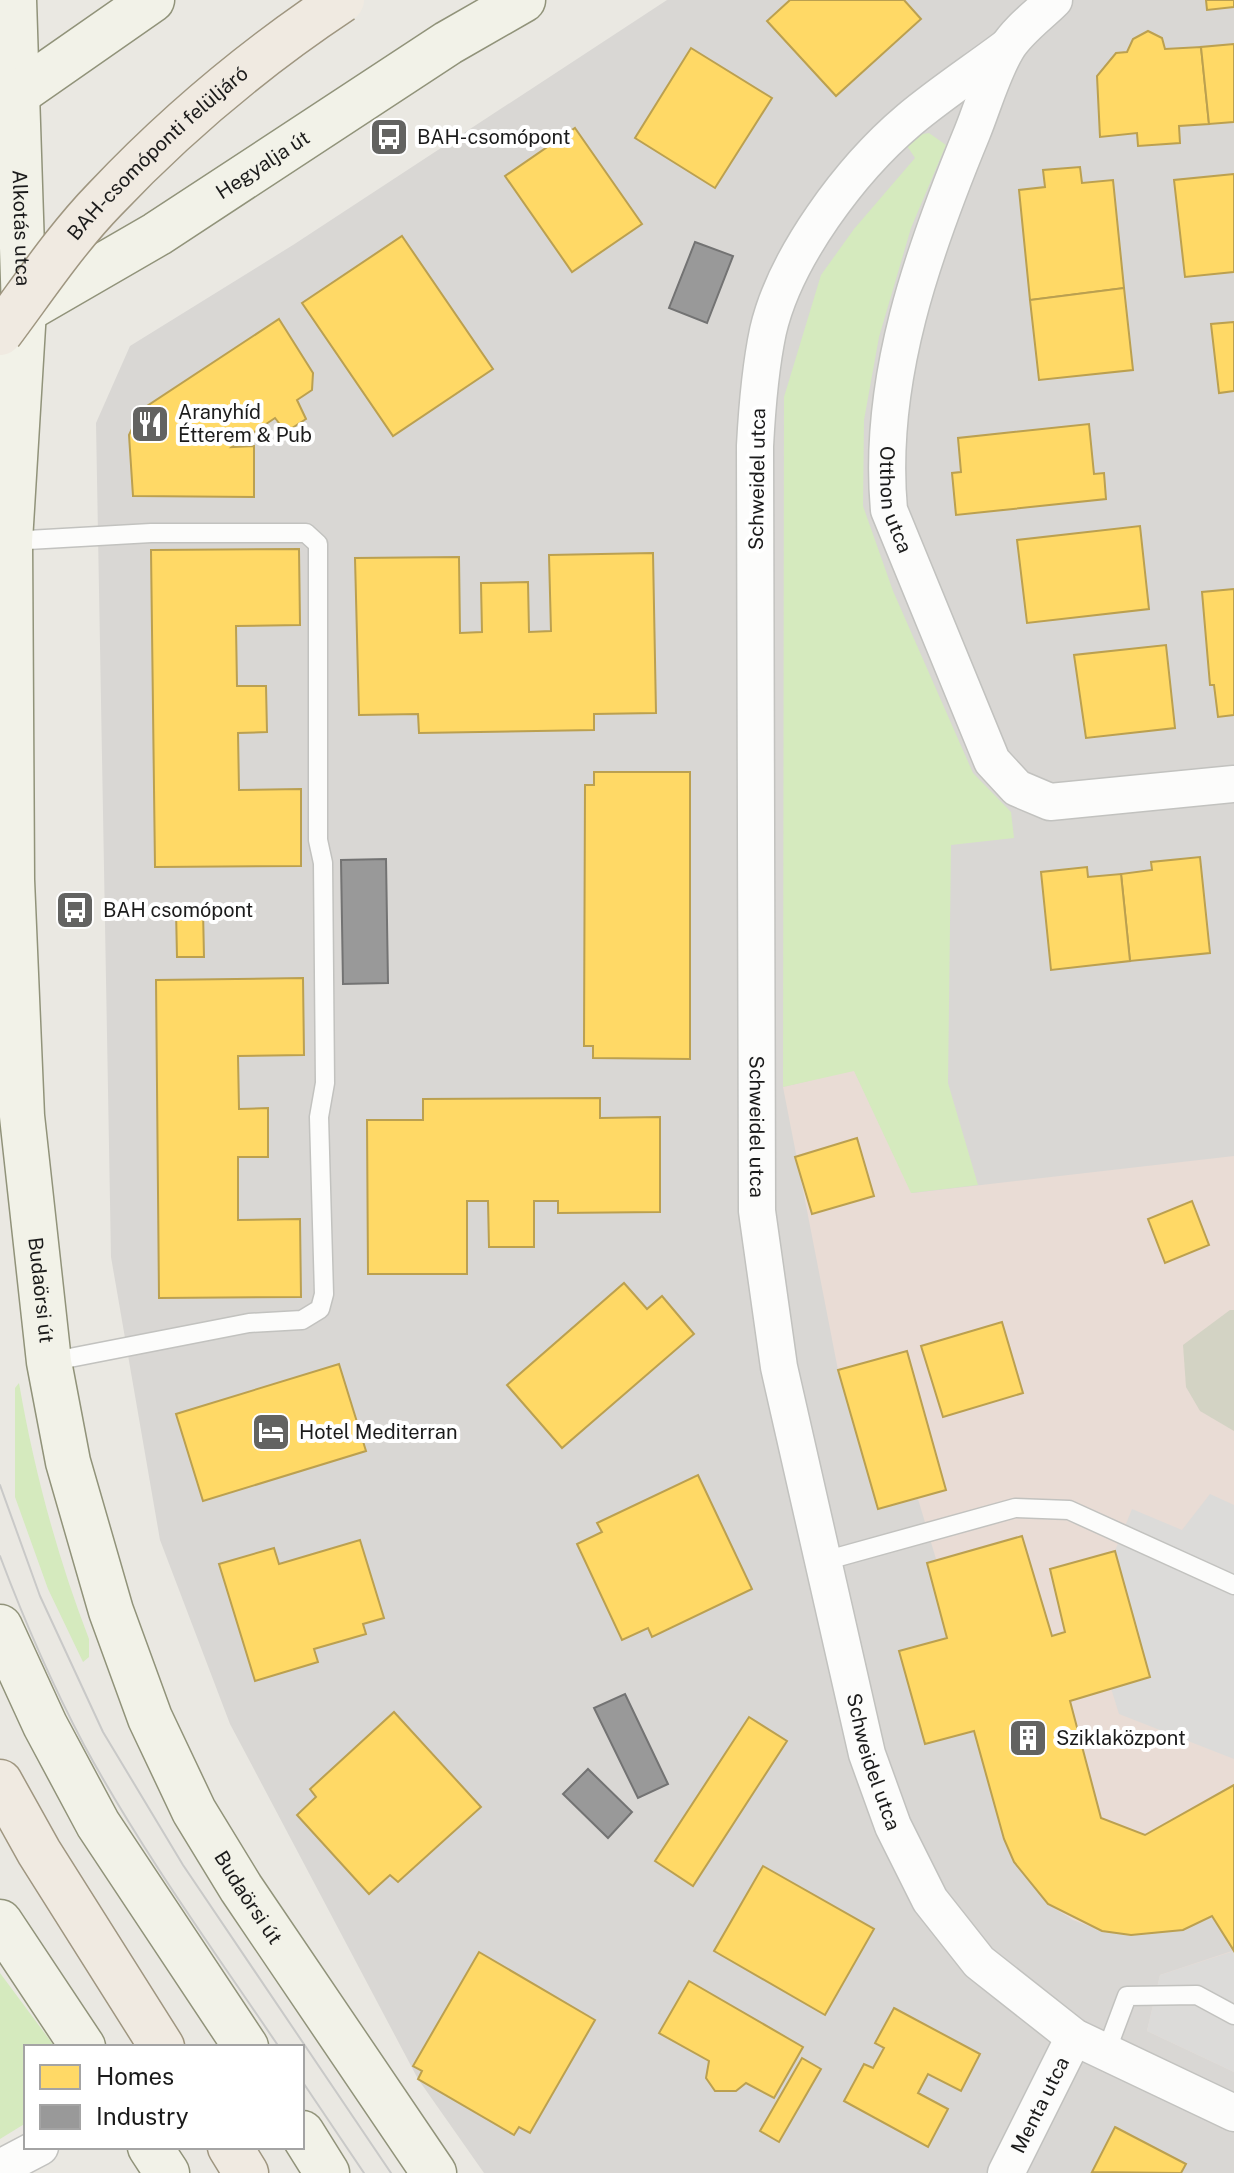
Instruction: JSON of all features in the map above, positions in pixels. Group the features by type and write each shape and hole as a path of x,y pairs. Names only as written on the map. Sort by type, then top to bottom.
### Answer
{"main road":[{"name":"Alkotás utca","path":"8,323 11,264 8,100 14,0"},
{"path":"8,100 152,0"},
{"name":"BAH-csomóponti felüljáró","path":"8,323 102,201 170,134 236,76 342,0"},
{"name":"Hegyalja út","path":"8,323 157,234 448,43 523,0"},
{"path":"11,264 79,256 157,234"},
{"name":"Budaörsi út","path":"8,323 5,533 12,880 21,1100 49,1362 68,1462 111,1611 150,1718 194,1811 249,1901 434,2173"},
{"path":"0,1627 45,1725 98,1824 245,2045"},
{"path":"0,1782 39,1852 161,2045"},
{"path":"0,1922 82,2045"},
{"path":"304,2136 327,2173"},
{"path":"151,2149 167,2173"},
{"path":"231,2149 246,2173"}],"street":[{"name":"Otthon utca","path":"1054,0 1007,47 940,215 907,320 889,403 885,467 889,510 992,761 1017,788 1050,802 1234,784"},
{"name":"Schweidel utca","path":"1007,47 908,121 843,191 800,253 769,328 758,396 757,1211 779,1367 867,1754 893,1826 930,1900 979,1962 1074,2037 1234,2113"},
{"name":"Menta utca","path":"1006,2173 1074,2037"},
{"path":"0,2168 36,2149"}],"lane":[{"path":"5,533 306,533 318,544 318,840 323,863 325,1083 319,1117 324,1294 320,1309 302,1320 249,1323 49,1362"},
{"path":"824,1561 1015,1508 1069,1510 1234,1585"},
{"path":"1106,2052 1127,1996 1197,1995 1234,2015"}],"shaded area":[{"path":"667,0 1234,0 1234,2173 484,2173 418,2079 230,1724 160,1540 111,1257 96,423 130,346 293,245"},
{"path":"854,1070 912,1193 1234,1156 1234,2072 1147,2031 1160,1975 1232,1951 1212,1916 1183,1930 1131,1935 1102,1931 1073,1920 1048,1904 1014,1862 974,1732 925,1744 899,1651 947,1638 927,1563 936,1559 918,1499 878,1509 838,1370 783,1087"},
{"path":"1234,1310 1234,1431 1200,1411 1186,1387 1183,1345"},
{"path":"1210,1494 1234,1505 1234,1759 1119,1714 1111,1688 1150,1676 1115,1551 1132,1509 1182,1530"},
{"path":"1234,1951 1234,2072 1147,2031 1160,1975"}],"green space":[{"path":"929,133 946,145 911,228 879,337 864,420 863,506 893,591 973,773 1011,812 1014,838 951,845 948,1083 978,1185 911,1193 854,1071 783,1087 784,397 821,275 854,229 915,158 907,146 917,135"},
{"path":"19,1383 48,1512 89,1639 89,1657 83,1662 48,1589 15,1497 15,1388"},
{"path":"0,1973 54,2045 24,2045 24,2124 0,2139"}],"building: Homes":[{"path":"790,0 904,0 921,19 836,96 767,21"},
{"path":"1206,0 1234,0 1234,7 1207,10"},
{"path":"1148,31 1162,38 1165,49 1201,47 1209,124 1179,126 1180,143 1138,146 1137,133 1100,137 1097,76 1116,53 1127,52 1133,39"},
{"path":"1234,44 1234,122 1209,124 1201,47"},
{"path":"691,48 772,98 715,188 635,138"},
{"path":"575,128 642,224 572,272 505,176"},
{"path":"1080,167 1082,183 1113,180 1124,288 1030,300 1019,190 1045,187 1043,170"},
{"path":"1234,174 1234,272 1185,277 1174,180"},
{"path":"402,236 493,369 393,436 302,303"},
{"path":"1124,288 1133,370 1039,380 1030,300"},
{"path":"279,319 313,373 312,390 297,400 306,419 286,432 275,418 232,447 254,446 254,497 133,496 129,435 141,410"},
{"path":"1234,322 1234,391 1219,393 1211,324"},
{"path":"1089,424 1094,474 1104,473 1106,499 956,515 952,473 961,472 958,438"},
{"path":"1140,526 1149,609 1027,623 1017,540"},
{"path":"299,549 300,625 236,626 237,686 266,686 267,732 238,733 239,790 301,789 301,866 155,867 151,550"},
{"path":"653,553 656,713 594,714 594,730 419,733 418,714 359,715 355,558 459,557 460,633 482,632 481,583 528,582 529,632 551,631 549,555"},
{"path":"1234,589 1234,715 1218,717 1214,685 1210,685 1202,592"},
{"path":"1166,645 1175,728 1086,738 1074,655"},
{"path":"594,772 690,772 690,1059 593,1058 593,1046 584,1046 585,785 594,785"},
{"path":"1200,857 1210,953 1130,961 1121,874 1152,870 1151,862"},
{"path":"1087,867 1088,877 1121,874 1130,961 1051,970 1041,872"},
{"path":"176,910 203,910 204,957 177,957"},
{"path":"303,978 304,1055 238,1056 239,1109 268,1108 268,1157 238,1157 238,1220 300,1219 301,1297 159,1298 156,980"},
{"path":"600,1098 600,1118 660,1117 660,1212 558,1213 558,1201 534,1201 534,1247 489,1247 488,1201 467,1201 467,1274 368,1274 367,1120 423,1120 423,1099"},
{"path":"857,1138 874,1196 812,1214 795,1157"},
{"path":"1192,1201 1209,1245 1165,1263 1148,1219"},
{"path":"624,1283 647,1309 662,1296 694,1334 562,1448 507,1385"},
{"path":"1002,1322 1023,1393 943,1417 921,1346"},
{"path":"907,1351 946,1490 878,1509 838,1370"},
{"name":"Hotel Mediterran","path":"339,1364 366,1451 203,1501 176,1414"},
{"path":"698,1475 752,1589 652,1637 648,1628 622,1640 577,1544 602,1532 597,1523"},
{"name":"Sziklaközpont","path":"1022,1536 1052,1636 1065,1632 1050,1569 1115,1551 1150,1677 1070,1701 1101,1818 1145,1835 1234,1785 1234,1951 1212,1916 1183,1930 1131,1935 1102,1931 1048,1904 1014,1862 1004,1839 974,1731 925,1744 899,1651 947,1638 927,1563"},
{"path":"360,1540 384,1618 363,1624 366,1634 314,1649 318,1662 255,1681 219,1564 274,1548 279,1564"},
{"path":"394,1712 481,1807 398,1882 390,1875 369,1894 297,1815 316,1797 310,1789"},
{"path":"749,1717 787,1741 693,1886 655,1861"},
{"path":"763,1866 874,1929 825,2015 714,1951"},
{"path":"479,1952 595,2020 530,2133 519,2127 514,2135 418,2079 422,2071 413,2066"},
{"path":"689,1981 803,2047 774,2098 746,2083 736,2091 715,2091 706,2078 709,2061 659,2033"},
{"path":"894,2008 980,2054 961,2091 928,2074 918,2093 948,2109 928,2147 844,2101 864,2064 873,2068 884,2048 875,2043"},
{"path":"802,2058 821,2069 779,2142 760,2131"},
{"path":"1115,2127 1186,2164 1181,2173 1092,2172"}],"building: Industry":[{"path":"695,242 733,256 707,323 669,308"},
{"path":"386,859 388,983 343,984 341,860"},
{"path":"625,1694 668,1784 638,1798 594,1708"},
{"path":"588,1769 632,1812 608,1838 563,1794"}],"tram line":[{"path":"0,1485 40,1596 103,1732 183,1865 391,2173"},
{"path":"0,1556 50,1675 106,1784 178,1898 278,2045"},
{"path":"304,2084 364,2173"}],"place":[{"name":"BAH-csomópont","path":"389,137"},
{"name":"Aranyhíd Étterem & Pub","path":"150,424"},
{"name":"BAH csomópont","path":"75,910"},
{"name":"Hotel Mediterran","path":"271,1432"},
{"name":"Sziklaközpont","path":"1028,1738"}]}
